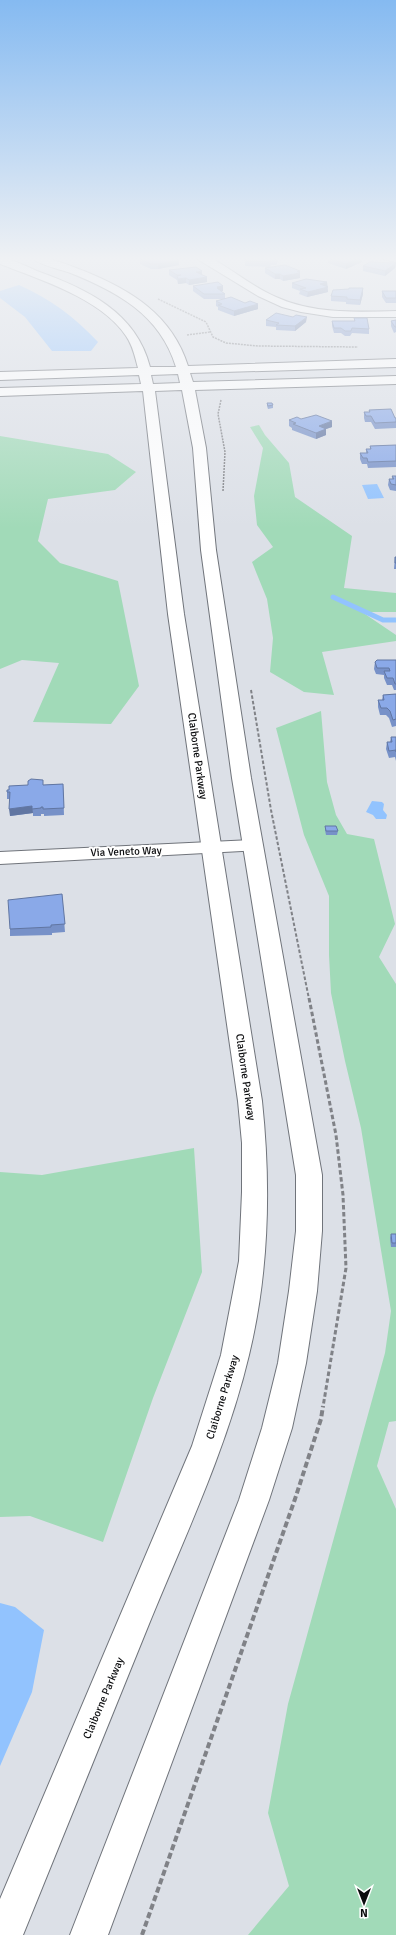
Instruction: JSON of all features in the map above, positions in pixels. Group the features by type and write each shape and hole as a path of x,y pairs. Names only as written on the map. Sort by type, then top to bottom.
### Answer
{"main road":[{"name":"Claiborne Parkway","path":"4,1935 204,1453 235,1355 252,1261 255,1192 254,1143 250,1101 176,614 146,380 138,347"},
{"path":"89,1935 258,1485 277,1428 292,1363 303,1291 309,1231 309,1176 252,846 209,557 201,466 186,378 175,347"},
{"path":"0,392 146,380 396,363"},
{"path":"0,376 146,380 186,378 396,380"}],"street":[{"name":"Via Veneto Way","path":"0,858 252,846"}],"green space":[{"path":"259,425 265,435 289,463 295,497 352,536 344,588 396,593 396,612 362,612 396,635 396,641 322,652 334,695 304,692 270,672 273,638 267,599 252,562 273,547 257,525 254,496 263,448 250,427"},
{"path":"0,436 108,454 136,472 115,490 48,499 38,541 60,563 118,581 139,686 111,724 33,722 59,663 22,660 0,669"},
{"path":"321,711 327,782 336,815 347,834 374,839 395,924 379,957 396,984 396,1421 389,1422 377,1466 396,1509 396,1935 248,1935 289,1886 268,1813 288,1704 385,1353 391,1311 361,1128 331,993 329,955 329,896 304,835 276,728"},
{"path":"194,1148 202,1272 153,1398 103,1542 30,1516 0,1517 0,1172 42,1175"}],"water":[{"path":"49,347 94,347 91,351 52,351"},
{"path":"377,484 384,498 368,499 362,485"},
{"path":"372,801 382,802 384,804 383,810 387,815 386,819 376,819 373,815 366,812"},
{"path":"0,1603 15,1607 44,1630 32,1692 0,1766"}],"building":[{"path":"267,403 272,403 273,405 268,406"},
{"path":"391,409 396,418 396,422 375,423 371,416 366,416 364,412 370,412 369,410"},
{"path":"316,415 332,421 319,426 326,429 316,433 293,424 296,423 289,420 297,417 301,419"},
{"path":"396,445 396,461 368,462 367,458 363,458 360,453 368,453 366,449 371,449 370,446"},
{"path":"392,476 396,476 396,485 391,484 389,479 394,479"},
{"path":"377,660 396,660 396,684 393,678 387,678 384,671 390,671 389,668 377,668 375,662"},
{"path":"396,694 396,719 393,720 390,711 387,708 381,708 378,700 384,700 383,695"},
{"path":"391,737 396,737 396,750 389,751 387,742 392,742"},
{"path":"31,779 43,780 43,785 63,784 64,808 43,809 43,807 41,807 32,809 32,806 9,809 10,792 7,792 7,790 9,790 9,786 28,785 28,781"},
{"path":"325,826 336,826 338,831 326,831"},
{"path":"62,894 65,924 51,925 51,927 10,929 8,900"},
{"path":"391,1234 396,1234 396,1243 392,1243"}],"waterway":[{"path":"333,597 383,620 396,620"}]}
